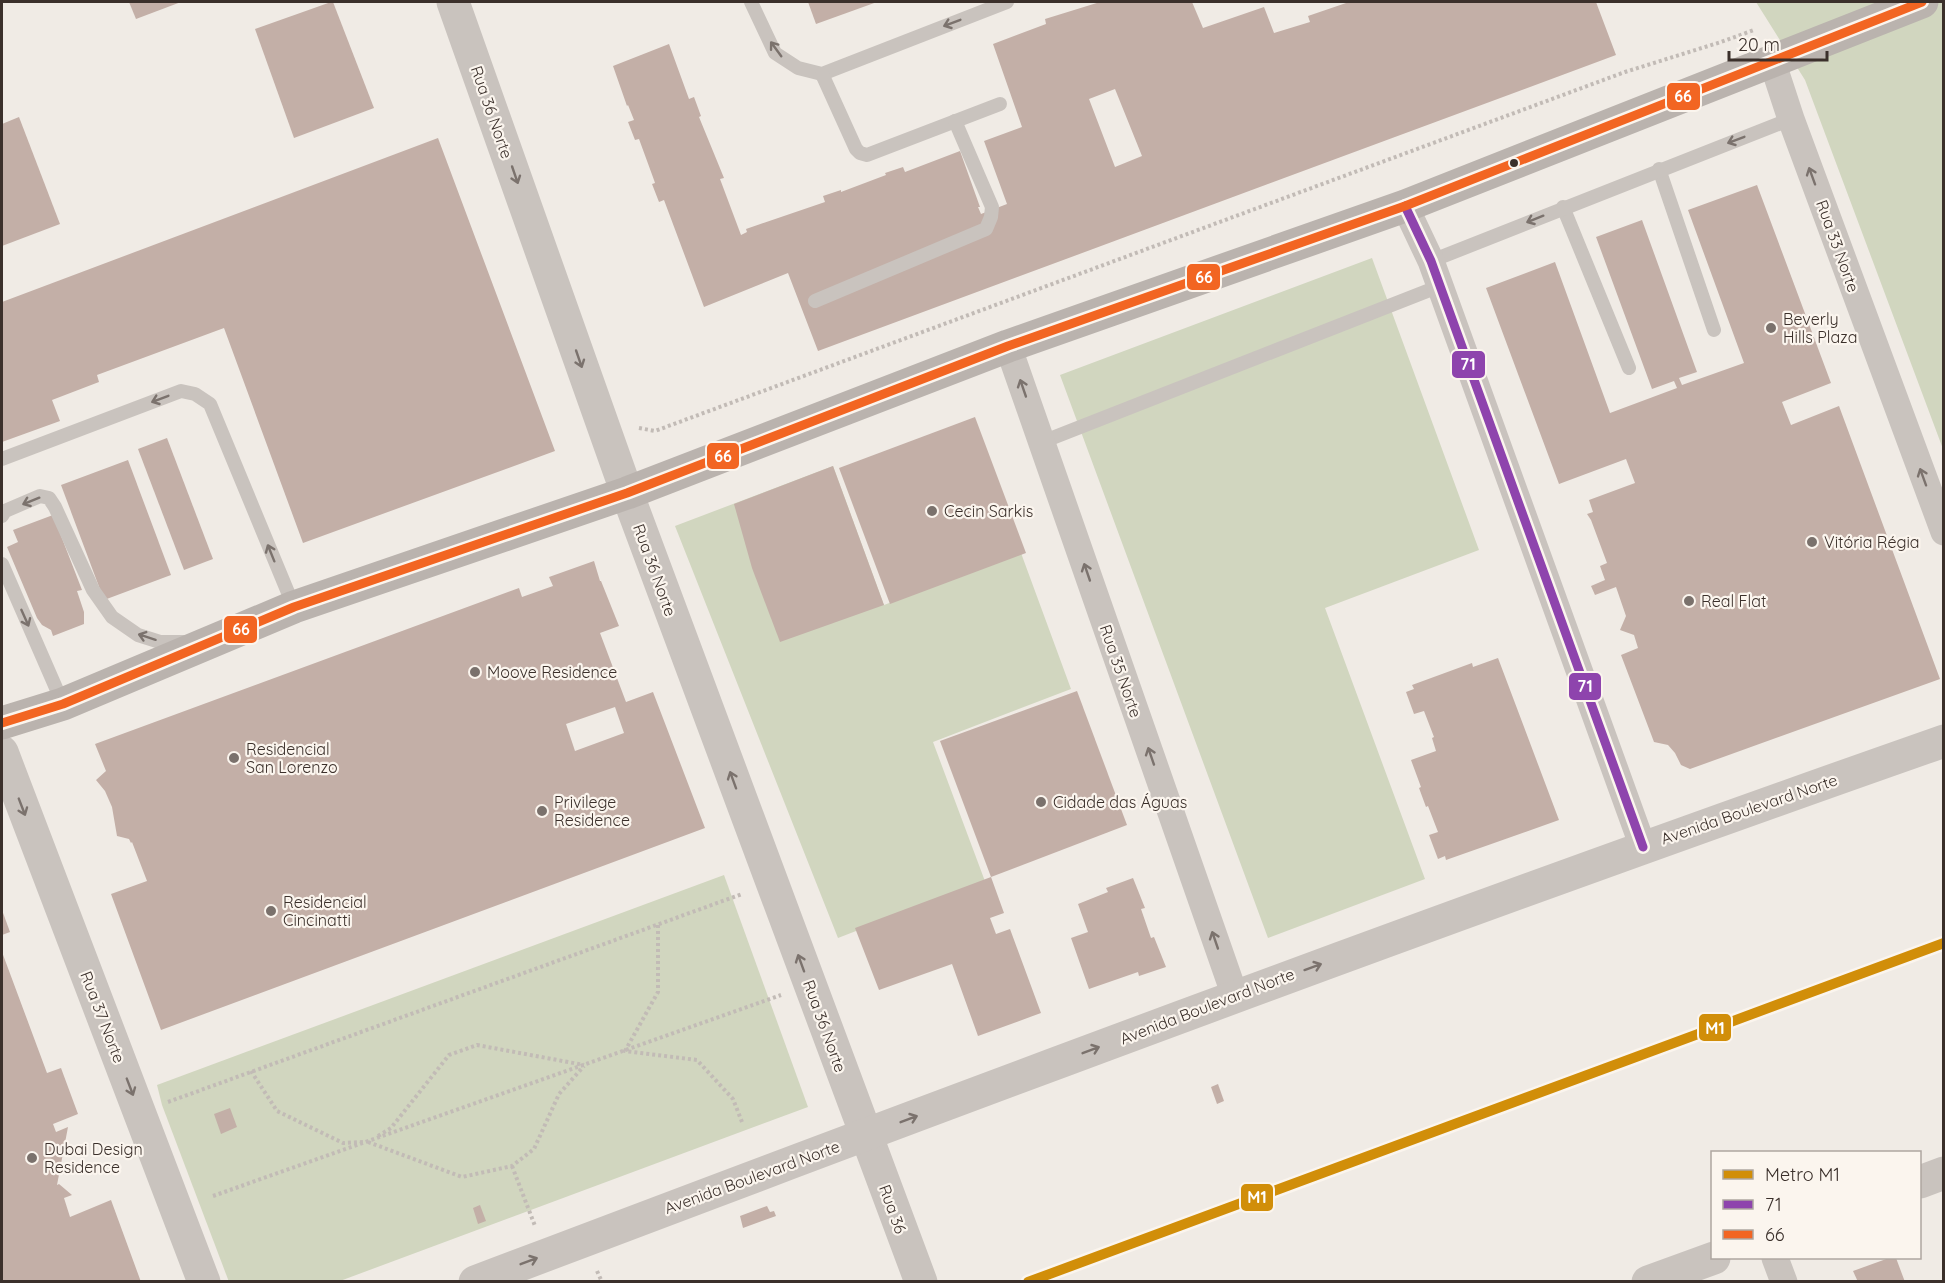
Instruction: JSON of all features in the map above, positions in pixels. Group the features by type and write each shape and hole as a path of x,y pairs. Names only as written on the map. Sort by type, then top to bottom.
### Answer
{"main road":[{"path":"2,723 63,704 294,607 627,493 1008,346 1406,206 1923,2"}],"street":[{"name":"Rua 36 Norte","path":"453,2 627,493 866,1136"},
{"name":"Rua 33 Norte","path":"1772,62 1944,532"},
{"path":"1406,206 1431,261 1643,847"},
{"name":"Rua 35 Norte","path":"1008,346 1235,996"},
{"name":"Avenida Boulevard Norte","path":"475,1281 1235,996 1643,847 1944,741"},
{"name":"Rua 37 Norte","path":"2,752 204,1281"},
{"name":"Rua 36","path":"866,1136 921,1281"},
{"path":"1921,1182 1944,1173"},
{"path":"1648,1281 1711,1258"},
{"path":"1776,1259 1784,1281"}],"lane":[{"path":"751,2 776,53 798,68 822,74 1007,2"},
{"path":"822,74 856,149 867,155 1000,104"},
{"path":"1431,261 1659,169 1791,119"},
{"path":"815,302 986,229 992,207 955,121"},
{"path":"1659,169 1714,330"},
{"path":"1563,207 1629,368"},
{"path":"1041,442 1440,286"},
{"path":"2,459 181,391 195,394 210,404 294,607"},
{"path":"2,516 5,511 40,496 49,498 56,507 93,590 112,617 138,635 160,642 204,643"},
{"path":"2,564 63,704"}],"path":[{"path":"636,425 641,429 655,430 1624,72 1764,26"},
{"path":"162,1105 752,891"},
{"path":"625,1051 658,992 658,925"},
{"path":"213,1196 789,992"},
{"path":"367,1142 391,1128 449,1055 477,1045 584,1065"},
{"path":"625,1051 697,1060 733,1099 742,1122"},
{"path":"251,1071 277,1111 343,1143 367,1142 462,1177 512,1166 534,1149 559,1094 584,1065"},
{"path":"512,1166 546,1254"}],"green space":[{"path":"1756,2 1943,2 1943,449 1805,80"},
{"path":"1372,258 1479,550 1325,608 1425,879 1268,938 1060,375"},
{"path":"833,466 884,605 1021,553 1071,689 933,742 989,892 977,884 838,938 675,526"},
{"path":"724,875 808,1107 340,1281 229,1282 162,1105 157,1085"}],"building":[{"path":"129,2 181,2 136,19"},
{"path":"333,2 374,108 294,138 255,29"},
{"path":"808,2 877,2 816,24"},
{"path":"1100,2 1192,2 1203,28 1264,7 1274,33 1310,22 1308,16 1349,2 1596,2 1616,55 818,351 788,273 704,307 664,200 659,202 652,184 655,183 639,139 635,140 628,122 634,120 613,66 669,44 689,99 694,97 701,116 699,117 724,178 720,179 741,235 747,232 746,229 825,202 823,196 841,190 841,192 903,167 905,172 960,151 981,214 1007,204 984,141 1022,127 993,44 1046,24 1045,19","holes":["1115,89 1142,156 1115,167 1089,99"]},
{"path":"19,117 60,224 2,246 2,124"},
{"path":"438,138 555,451 303,543 224,328 97,375 99,382 52,400 60,421 2,442 2,302"},
{"path":"1757,185 1831,383 1782,402 1791,425 1839,406 1940,679 1690,769 1681,765 1668,745 1654,742 1621,655 1638,648 1634,635 1620,630 1626,616 1616,587 1595,595 1591,586 1605,580 1600,566 1607,563 1587,514 1593,512 1589,500 1635,483 1626,459 1559,484 1486,288 1555,262 1610,413 1677,388 1674,381 1652,389 1596,237 1642,220 1697,372 1679,378 1682,385 1744,363 1688,210"},
{"name":"Cecin Sarkis","path":"975,417 1026,553 890,604 839,468"},
{"path":"167,438 213,559 184,570 138,449"},
{"path":"128,460 171,575 104,600 61,485"},
{"path":"833,466 884,605 780,642 752,568 734,504"},
{"path":"53,515 82,590 77,591 84,612 84,624 53,636 51,630 42,625 37,618 7,547 18,542 13,530"},
{"path":"594,561 619,626 600,633 626,702 653,692 705,828 161,1030 111,894 147,881 132,842 117,836 112,807 105,791 96,780 106,771 95,744 519,588 522,597 553,586 549,577","holes":["615,707 624,733 575,751 566,724"]},
{"path":"1498,658 1559,820 1446,860 1445,856 1438,859 1429,835 1438,832 1428,806 1426,807 1411,760 1436,751 1432,738 1434,737 1424,711 1414,714 1406,692 1414,689 1412,685 1472,663 1473,667"},
{"name":"Cidade das Águas","path":"1077,691 1127,825 991,877 940,741"},
{"path":"991,877 1004,913 990,918 996,934 1010,929 1041,1013 978,1036 952,964 879,990 855,928"},
{"path":"1133,878 1145,908 1141,909 1151,938 1154,937 1166,967 1139,976 1138,972 1089,989 1071,938 1088,932 1078,904 1108,892 1106,888"},
{"path":"2,910 10,932 2,935"},
{"path":"2,952 47,1073 61,1068 78,1114 53,1124 56,1132 68,1127 57,1185 59,1184 72,1195 64,1198 70,1217 111,1200 141,1282 2,1282"},
{"path":"1218,1084 1224,1101 1217,1104 1211,1087"},
{"path":"230,1108 237,1127 221,1134 214,1114"},
{"path":"480,1205 486,1221 478,1224 473,1208"},
{"path":"767,1206 770,1212 774,1211 776,1216 743,1228 740,1216"},
{"path":"1886,1259 1896,1259 1905,1282 1858,1282 1853,1271"}],"metro line":[{"name":"M1","path":"1028,1282 1944,943"}],"transit line":[{"name":"66","path":"2,723 63,704 294,607 627,493 1008,346 1405,206 1922,2"},
{"name":"71","path":"1405,206 1431,261 1643,847"}],"place":[{"name":"Beverly Hills Plaza","path":"1771,328"},
{"name":"Cecin Sarkis","path":"932,511"},
{"name":"Vitória Régia","path":"1812,542"},
{"name":"Real Flat","path":"1689,601"},
{"name":"Moove Residence","path":"475,672"},
{"name":"Residencial San Lorenzo","path":"234,758"},
{"name":"Cidade das Águas","path":"1041,802"},
{"name":"Privilege Residence","path":"542,811"},
{"name":"Residencial Cincinatti","path":"271,911"},
{"name":"Dubai Design Residence","path":"32,1158"}]}
